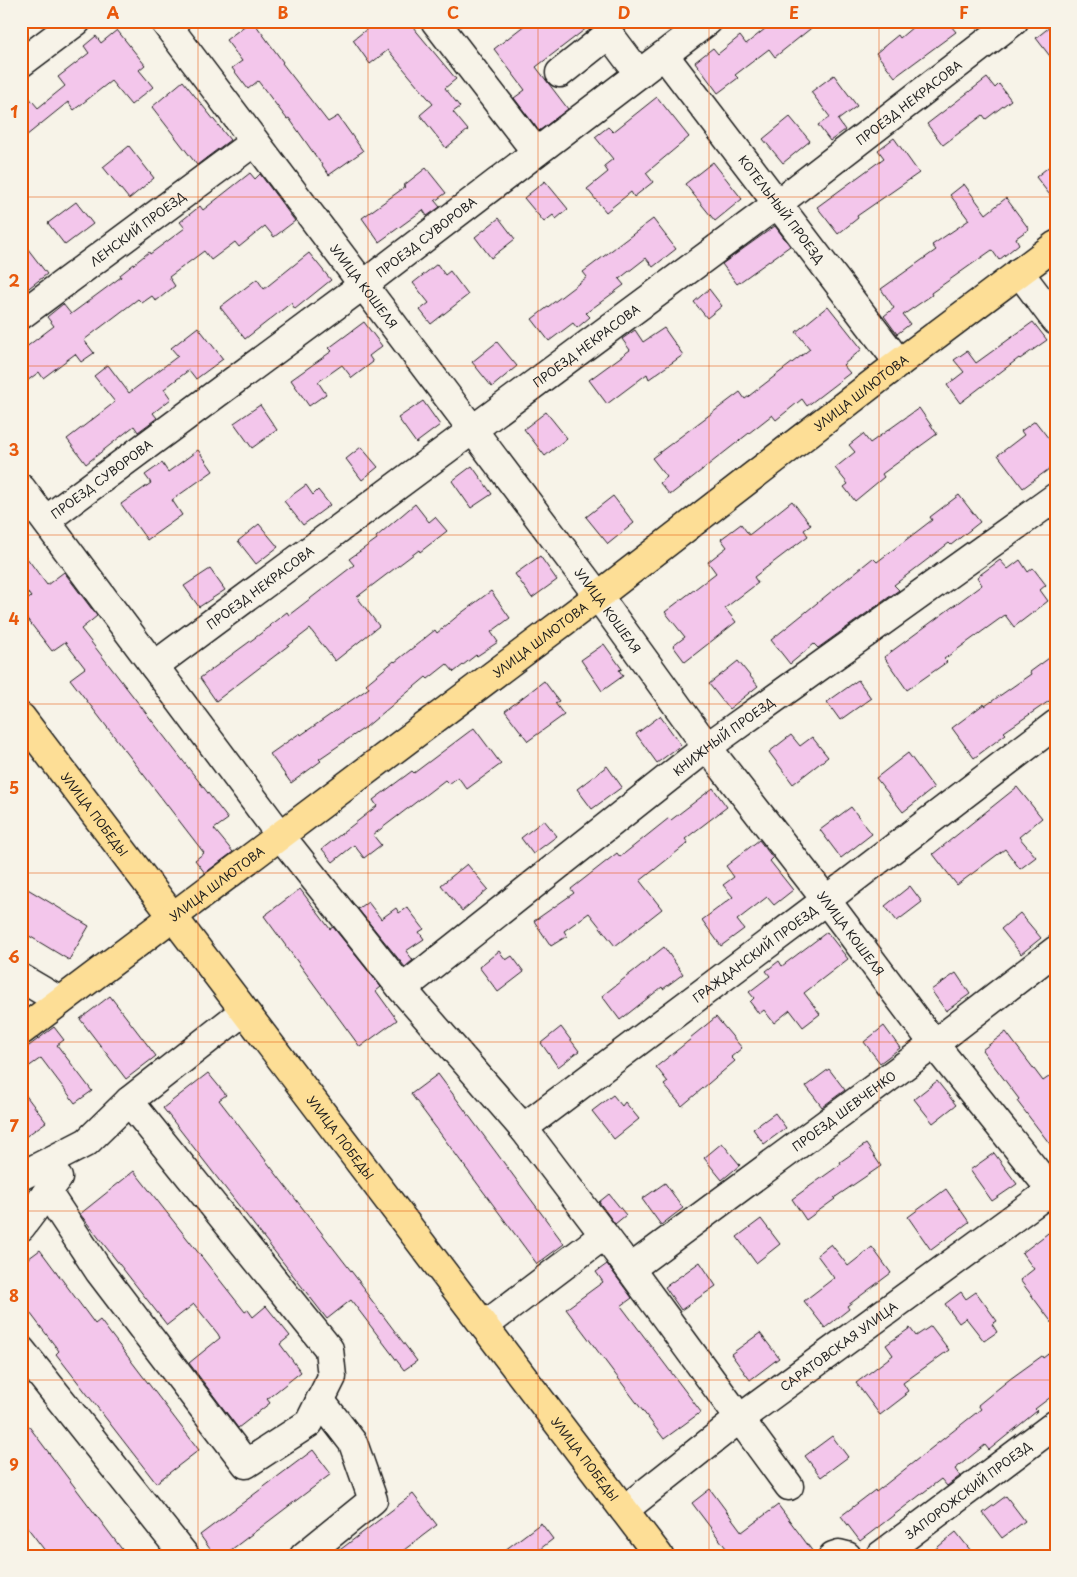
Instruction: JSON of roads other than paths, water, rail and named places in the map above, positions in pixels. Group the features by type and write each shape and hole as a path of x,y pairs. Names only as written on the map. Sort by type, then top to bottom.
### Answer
{"main road":[{"name":"УЛИЦА ШЛЮТОВА","path":"21,1031 598,596 899,363 1056,245"},
{"name":"УЛИЦА ПОБЕДЫ","path":"21,717 659,1556"}],"street":[{"path":"21,63 77,21"},
{"name":"УЛИЦА КОШЕЛЯ","path":"164,21 598,596 707,747 826,900 934,1044 1054,1191"},
{"path":"435,21 536,152"},
{"name":"ПРОЕЗД СУВОРОВА","path":"46,520 363,285 708,21"},
{"name":"ПРОЕЗД НЕКРАСОВА","path":"154,666 777,204 1014,21"},
{"path":"560,73 609,34 639,74"},
{"name":"КОТЕЛЬНЫЙ ПРОЕЗД","path":"664,55 899,363"},
{"name":"ЛЕНСКИЙ ПРОЕЗД","path":"21,315 254,142"},
{"path":"1020,272 1056,322"},
{"path":"21,488 280,835 402,989 523,1128 789,1486"},
{"name":"КНИЖНЫЙ ПРОЕЗД","path":"402,989 707,747 1056,498"},
{"name":"ГРАЖДАНСКИЙ ПРОЕЗД","path":"523,1128 1056,724"},
{"name":"ПРОЕЗД ШЕВЧЕНКО","path":"630,1270 934,1044 1056,950"},
{"path":"21,978 60,1001"},
{"path":"21,1227 87,1142 129,1101 244,1011"},
{"path":"47,1192 99,1271 246,1464 309,1423 332,1377 329,1349 129,1101"},
{"path":"21,1176 87,1142"},
{"name":"САРАТОВСКАЯ УЛИЦА","path":"624,1510 739,1420 1054,1191"},
{"path":"484,1326 604,1235"},
{"path":"21,1350 185,1556"},
{"path":"304,1556 373,1500 353,1443 320,1400"},
{"name":"ЗАПОРОЖСКИЙ ПРОЕЗД","path":"880,1556 1056,1424"},
{"path":"833,1556 840,1554 847,1556"}]}
